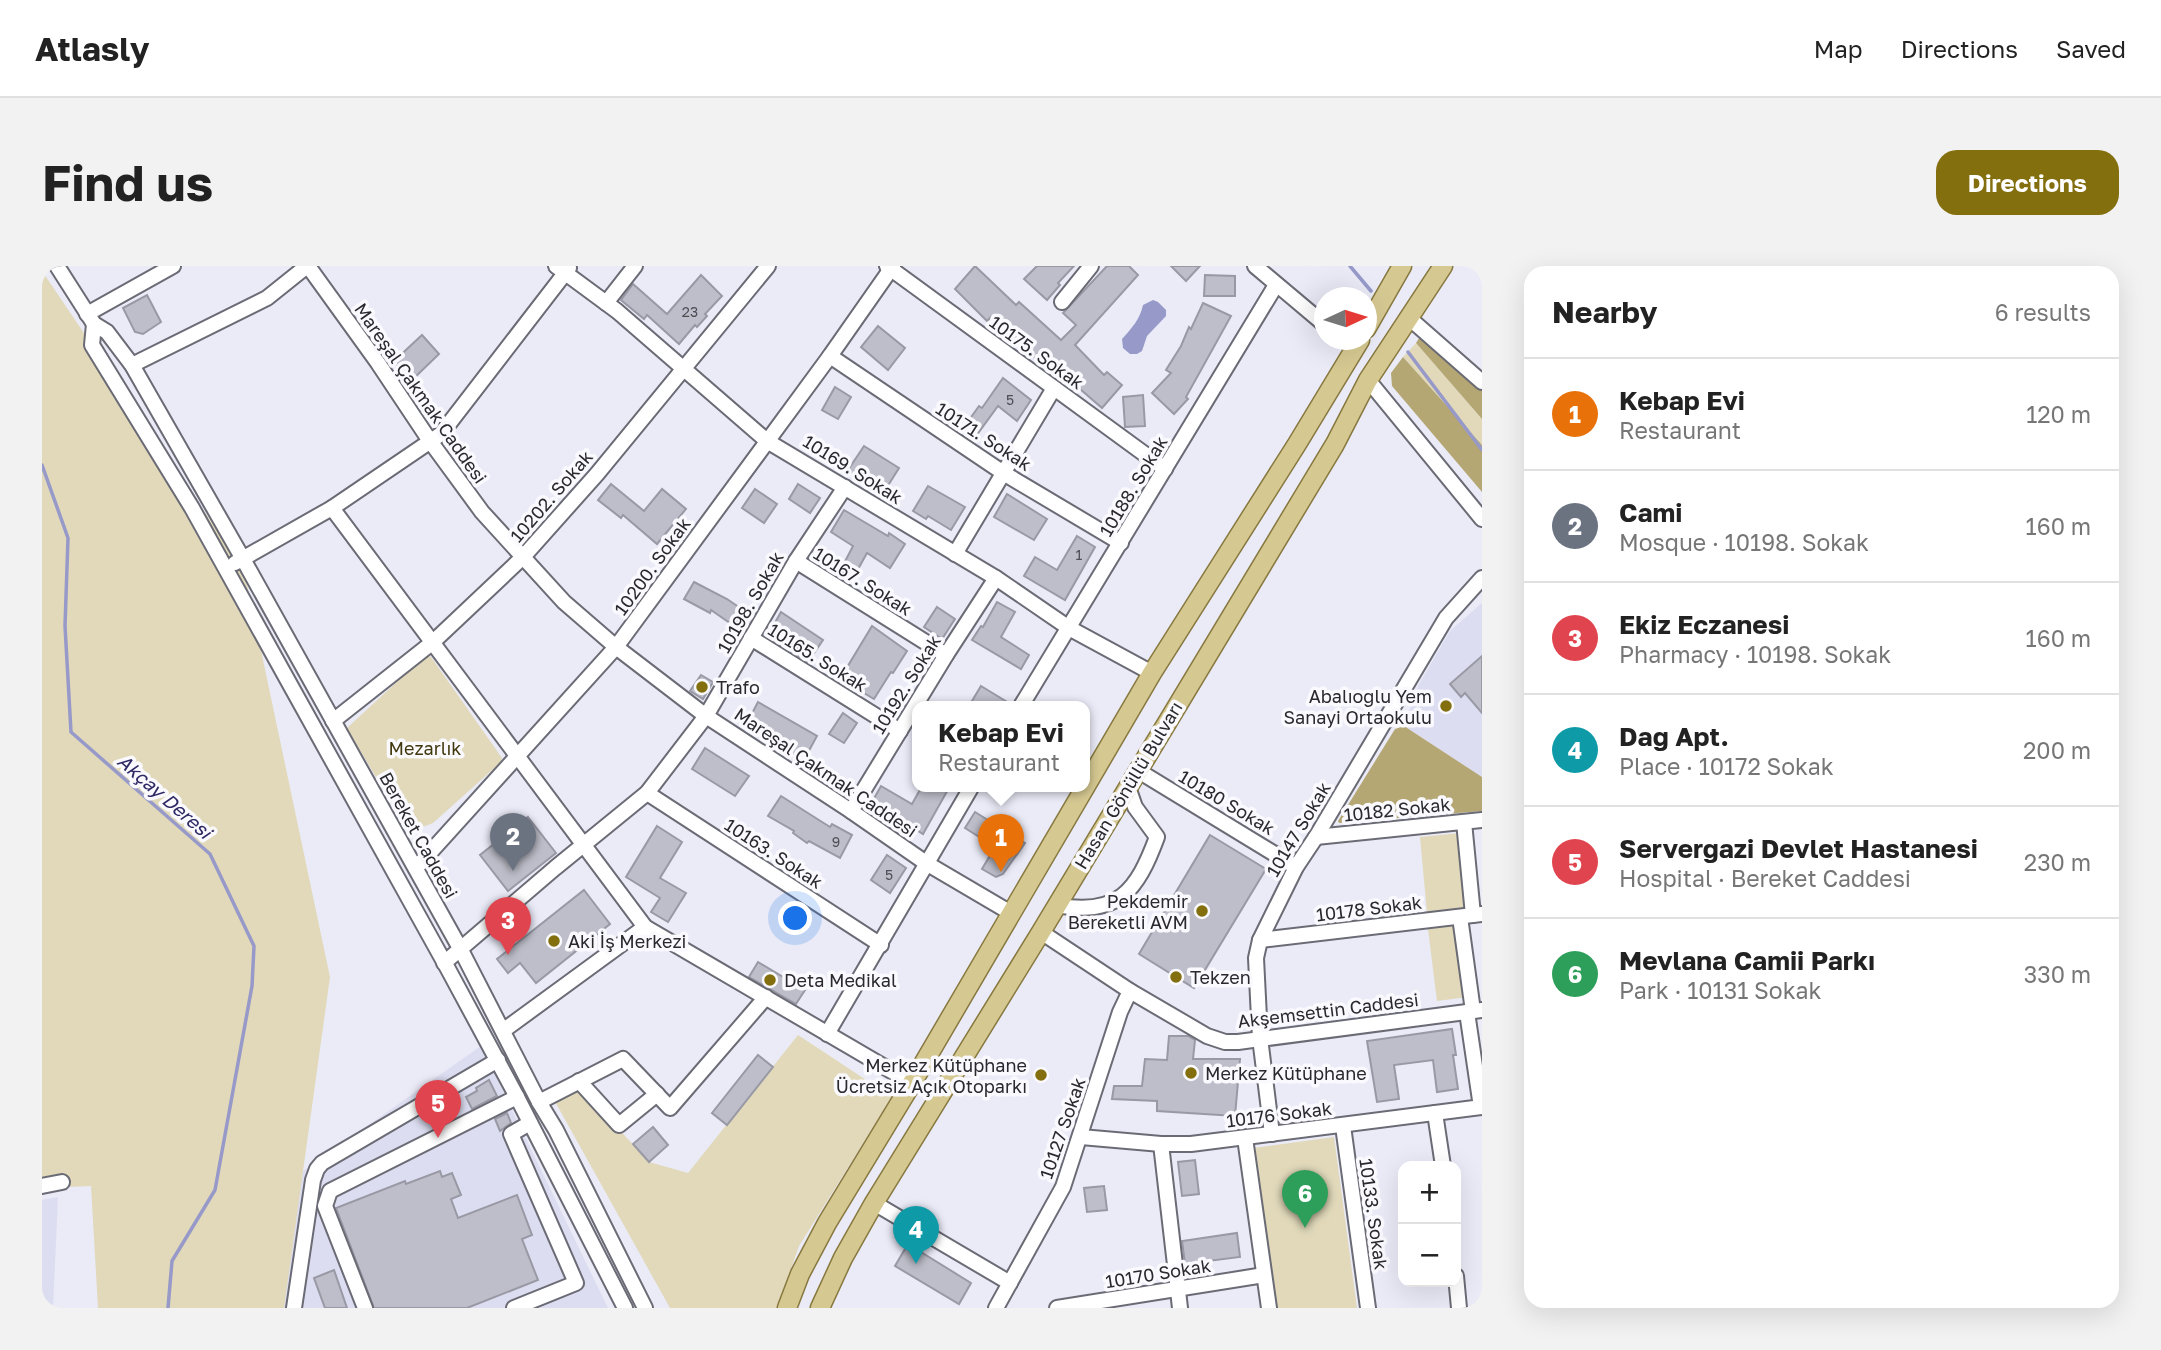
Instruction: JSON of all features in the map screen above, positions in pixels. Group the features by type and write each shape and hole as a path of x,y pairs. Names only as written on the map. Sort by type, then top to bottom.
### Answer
{"main road":[{"name":"Hasan Gönüllü Bulvarı","path":"820,1308 843,1258 874,1203 1335,444 1368,380 1443,266"},
{"path":"1377,311 1400,268"},
{"name":"Hasan Gönüllü Bulvarı","path":"1090,778 1349,350"},
{"name":"Hasan Gönüllü Bulvarı","path":"788,1308 811,1250 1082,792"}],"street":[{"path":"50,266 62,269"},
{"path":"90,319 173,266"},
{"path":"132,365 267,298 308,266"},
{"name":"Mareşal Çakmak Caddesi","path":"308,266 482,512 564,602 616,648 706,716 852,811 926,863 1011,912"},
{"path":"606,303 635,266"},
{"name":"10202. Sokak","path":"334,721 433,642 523,557 597,474 768,266"},
{"path":"1062,302 1091,266"},
{"path":"1255,266 1314,315"},
{"name":"10200. Sokak","path":"416,868 616,648 830,356 890,267"},
{"name":"10175. Sokak","path":"890,267 1166,469"},
{"name":"Bereket Caddesi","path":"62,269 90,319 107,332 132,365 334,721 504,1030 645,1308"},
{"path":"225,568 332,508 441,435 564,269"},
{"name":"10169. Sokak","path":"564,269 767,441 996,578 1069,628 1152,673"},
{"name":"10188. Sokak","path":"1024,701 1276,285"},
{"path":"1408,317 1482,382"},
{"name":"Bereket Caddesi","path":"90,319 92,345 192,508 498,1060 625,1308"},
{"name":"10171. Sokak","path":"830,356 1005,474 1121,543"},
{"path":"1368,380 1482,519"},
{"path":"955,554 1054,388"},
{"name":"10198. Sokak","path":"444,963 647,793 706,716 796,561 845,487"},
{"path":"332,508 645,927 912,1083"},
{"name":"10167. Sokak","path":"796,561 946,655"},
{"name":"10192. Sokak","path":"918,701 996,578"},
{"name":"10147 Sokak","path":"1272,1134 1260,1038 1256,958 1260,940 1296,867 1317,837 1446,618 1482,578"},
{"name":"10165. Sokak","path":"751,638 900,731"},
{"name":"10192. Sokak","path":"852,811 912,711"},
{"name":"10180 Sokak","path":"1137,771 1296,867"},
{"path":"1056,905 1077,909 1109,905 1135,885 1149,861 1157,837 1135,807 1128,787"},
{"path":"827,1034 968,792"},
{"name":"10163. Sokak","path":"647,793 881,945"},
{"name":"10182 Sokak","path":"1317,837 1482,820"},
{"path":"1464,822 1472,915 1474,1011 1481,1107"},
{"name":"10178 Sokak","path":"1260,940 1472,915"},
{"path":"504,1030 645,927"},
{"name":"Akşemsettin Caddesi","path":"1041,932 1130,991 1207,1036 1225,1042 1474,1011"},
{"name":"10127 Sokak","path":"996,1308 1063,1187 1120,1012 1130,991"},
{"path":"539,1102 623,1059 670,1108 766,997"},
{"path":"294,1308 313,1180 317,1169 322,1163 498,1060"},
{"path":"579,1081 619,1125 657,1094"},
{"path":"365,1308 325,1206 330,1191 517,1097"},
{"name":"10176 Sokak","path":"1081,1137 1191,1144 1481,1107"},
{"path":"1435,1113 1442,1161"},
{"path":"514,1308 576,1283 511,1134 530,1123"},
{"name":"10133. Sokak","path":"1343,1126 1368,1308"},
{"path":"1245,1138 1269,1308"},
{"path":"1161,1144 1180,1308"},
{"path":"42,1186 62,1182"},
{"path":"874,1203 1010,1283"},
{"name":"10170 Sokak","path":"1057,1308 1264,1275"},
{"path":"1457,1287 1459,1308"}],"shaded area":[{"path":"1421,335 1482,385 1482,419 1416,343"},
{"path":"1403,357 1482,445 1482,492 1392,386 1391,373"},
{"name":"Abalıoğlu Yem Sanayi Ortaokulu","path":"1482,603 1482,777 1404,726 1418,686 1450,631"},
{"path":"1404,726 1482,777 1482,811 1339,823 1395,729"},
{"path":"481,1046 608,1308 280,1308 293,1178"},
{"path":"58,1197 53,1308 42,1308 42,1200"}],"green space":[{"path":"42,271 244,570 330,977 284,1308 98,1308 91,1186 42,1188"},
{"path":"1416,343 1482,419 1482,445 1403,357"},
{"name":"Mezarlık","path":"426,655 431,657 502,758 500,763 433,823 416,827 401,820 347,728"},
{"path":"1460,833 1468,909 1427,913 1420,837"},
{"path":"1459,925 1468,997 1437,1001 1428,929"},
{"path":"798,1035 892,1097 799,1246 777,1308 670,1308 553,1098 579,1086 649,1162 688,1173"},
{"path":"1334,1137 1357,1308 1274,1308 1253,1148"}],"water":[{"path":"1153,300 1166,310 1166,316 1147,336 1142,351 1130,354 1123,348 1122,339 1138,319 1143,305"}],"building":[{"path":"975,266 1016,305 1019,302 1061,340 1076,325 1063,313 1107,266 1129,266 1138,275 1075,345 1104,375 1107,372 1122,385 1102,408 1080,389 1078,392 1039,353 1035,358 991,317 987,321 955,289"},
{"path":"1037,266 1074,266 1047,300 1024,279"},
{"path":"1171,266 1200,266 1186,281"},
{"path":"701,275 722,296 705,314 707,316 697,327 695,325 679,344 647,315 644,319 621,300 633,284 667,314"},
{"path":"1205,275 1235,276 1235,296 1204,296"},
{"path":"147,295 161,322 143,334 135,332 123,308"},
{"path":"1203,303 1231,316 1186,397 1188,399 1174,414 1152,393 1171,373 1166,370"},
{"path":"878,326 905,348 888,370 861,347"},
{"path":"422,335 439,354 411,381 393,362"},
{"path":"1003,378 1031,400 1017,421 998,406 976,436 964,427 979,406 982,408"},
{"path":"835,387 851,397 838,419 822,410"},
{"path":"1143,395 1145,426 1125,427 1123,397"},
{"path":"864,446 899,468 882,495 848,470"},
{"path":"611,484 644,511 662,489 686,509 657,544 623,515 621,518 598,500"},
{"path":"798,484 820,498 810,513 789,499"},
{"path":"928,486 965,507 951,530 928,516 926,519 913,511"},
{"path":"755,489 777,504 764,523 742,508"},
{"path":"1007,494 1047,519 1034,540 994,517"},
{"path":"844,510 905,544 890,568 867,553 851,582 838,575 853,546 831,532"},
{"path":"1077,536 1095,547 1065,600 1024,576 1035,557 1057,570"},
{"path":"694,582 749,614 740,630 711,610 710,613 684,599"},
{"path":"997,602 1015,612 1001,637 1029,655 1021,669 972,640"},
{"path":"937,607 955,619 942,639 924,627"},
{"path":"781,612 823,640 808,662 767,637"},
{"path":"872,626 907,651 874,699 840,679"},
{"path":"1482,656 1482,713 1465,693 1461,697 1450,684"},
{"name":"Trafo","path":"701,675 713,682 703,699 690,691"},
{"path":"981,686 1005,701 972,701"},
{"path":"758,702 817,736 804,760 768,741 770,737 746,725"},
{"path":"843,713 857,723 844,743 829,734"},
{"path":"705,748 749,776 735,796 692,769"},
{"path":"881,786 912,804 919,792 947,792 923,834 872,802"},
{"path":"781,796 830,827 832,824 852,835 840,858 809,841 807,843 793,833 794,831 768,816"},
{"path":"975,812 1025,843 1003,874 996,877 982,869 995,847 965,828"},
{"path":"528,817 556,853 508,891 480,855"},
{"path":"657,826 682,842 660,878 686,893 668,922 651,912 660,898 626,877"},
{"name":"Pekdemir Bereketli AVM","path":"1210,835 1266,869 1194,988 1139,954"},
{"path":"887,855 906,868 890,893 871,880"},
{"name":"Aki İş Merkezi","path":"584,890 610,924 536,983 520,963 508,973 497,959"},
{"path":"758,962 805,990 796,1004 749,977"},
{"path":"1452,1029 1458,1089 1437,1092 1433,1060 1394,1065 1399,1099 1377,1102 1367,1041"},
{"name":"Merkez Kütüphane","path":"1169,1036 1188,1036 1195,1040 1193,1059 1240,1059 1235,1116 1157,1111 1157,1101 1112,1099 1114,1086 1142,1086 1145,1059 1167,1060"},
{"path":"758,1055 773,1067 727,1125 712,1113"},
{"path":"489,1080 497,1096 472,1109 466,1097"},
{"path":"507,1113 511,1123 500,1131 495,1119"},
{"path":"653,1127 668,1145 649,1162 633,1144"},
{"path":"1195,1160 1199,1194 1182,1196 1178,1162"},
{"path":"440,1171 442,1177 452,1173 461,1195 451,1199 458,1218 517,1195 532,1235 522,1239 538,1280 467,1308 374,1308 336,1208 405,1181 406,1184"},
{"path":"1104,1186 1107,1210 1087,1212 1084,1188"},
{"path":"1237,1233 1240,1257 1185,1264 1182,1241"},
{"path":"908,1244 971,1283 959,1304 895,1266"},
{"path":"334,1270 347,1308 325,1308 314,1278"}],"waterway":[{"path":"1350,266 1368,287"},
{"path":"1408,352 1482,450"},
{"name":"Akçay Deresi","path":"42,465 68,538 65,626 71,732 210,854 254,946 252,986 215,1190 172,1261 168,1308"}],"place":[{"name":"Trafo","path":"702,687"},
{"name":"Abalıoğlu Yem Sanayi Ortaokulu","path":"1446,706"},
{"name":"Cami","path":"513,871"},
{"name":"Kebap Evi","path":"1001,872"},
{"name":"Pekdemir Bereketli AVM","path":"1202,911"},
{"name":"Aki İş Merkezi","path":"554,941"},
{"name":"Ekiz Eczanesi","path":"508,955"},
{"name":"Tekzen","path":"1176,977"},
{"name":"Deta Medikal","path":"770,980"},
{"name":"Merkez Kütüphane","path":"1191,1073"},
{"name":"Merkez Kütüphane Ücretsiz Açık Otoparkı","path":"1041,1075"},
{"name":"Servergazi Devlet Hastanesi","path":"438,1138"},
{"name":"Mevlana Camii Parkı","path":"1305,1228"},
{"name":"Dağ Apt.","path":"916,1264"}]}
